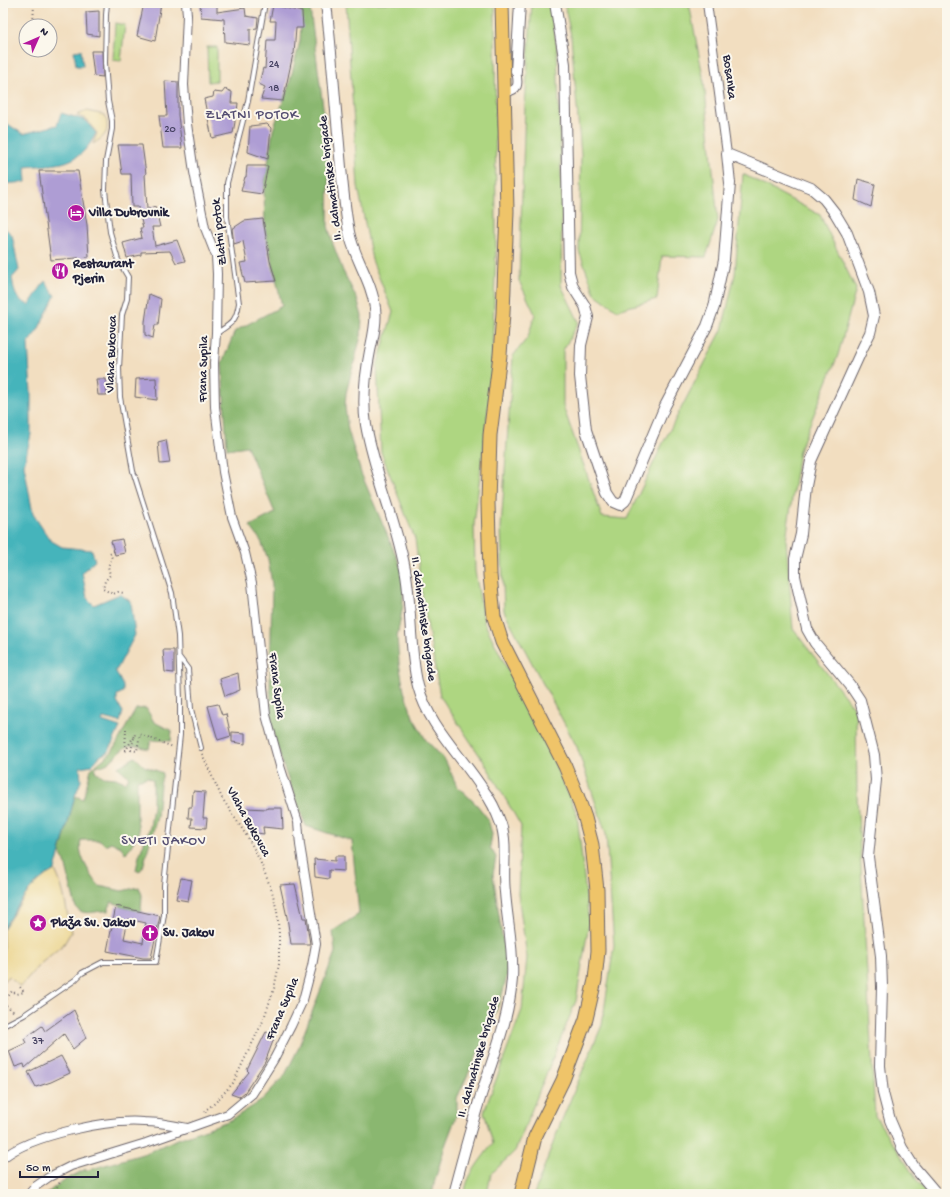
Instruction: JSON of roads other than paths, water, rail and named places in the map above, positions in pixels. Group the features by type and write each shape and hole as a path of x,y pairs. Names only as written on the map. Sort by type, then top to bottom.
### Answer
{"main road":[{"path":"502,3 507,211 500,355 490,435 488,503 490,575 494,617 502,642 565,766 585,818 592,845 597,890 598,936 595,980 586,1019 562,1080 534,1137 521,1194"}],"street":[{"name":"Frana Supila","path":"3,1158 10,1152 37,1139 78,1129 115,1122 144,1122 188,1128 228,1114 252,1094 274,1059 303,1000 316,944 298,822 266,715 252,583 246,553 232,517 223,472 215,406 214,363 218,274 216,256 205,228 194,172 187,124 184,85 187,15 186,3"},
{"name":"II. dalmatinske brigade","path":"326,3 341,169 349,232 354,252 370,289 376,313 374,332 365,375 364,398 366,423 374,458 406,573 410,605 413,659 418,688 428,711 444,738 485,792 502,825 504,848 504,891 513,951 509,1004 476,1110 453,1194"},
{"path":"504,93 510,92 517,86 518,83 516,71 520,3"},
{"path":"555,3 565,64 569,272 573,287 584,306 588,318 582,345 580,376 586,430 607,493 613,502 620,505 625,501 665,406 707,326 714,307 724,260 730,183 727,154 810,188 824,199 835,213 847,233 869,292 874,316 870,333 811,461 806,486 801,534 794,559 807,629 815,643 850,685 860,700 874,755 876,780 868,857 881,956 882,987 880,1066 883,1094 890,1120 902,1148 914,1167 937,1194"},
{"name":"Bosanka","path":"707,3 727,154"},
{"path":"29,1194 36,1186 49,1177 71,1166 146,1143 188,1128"}],"lane":[{"name":"Vlaha Bukovca","path":"3,1026 19,1018 75,980 82,973 102,962 156,962 164,915 164,885 180,735 178,636 172,593 133,471 120,397 119,368 122,315 126,298 128,277 118,260 110,232 105,190 106,161 112,129 105,63 107,3"},
{"name":"Zlatni potok","path":"216,334 233,322 239,303 227,217 226,183 248,101 265,3"},
{"name":"Vlaha Bukovca","path":"179,657 188,668 191,709 201,748"}],"water":[{"path":"81,50 83,66 76,66 74,51"},
{"path":"61,113 85,120 96,133 90,144 75,158 66,162 25,167 26,182 3,184 3,121 23,134 57,125"},
{"path":"3,213 4,227 12,235 19,270 12,278 16,294 20,300 29,305 45,281 55,296 38,330 28,343 31,393 31,434 24,465 33,514 50,540 62,547 92,550 95,561 82,572 87,598 94,605 120,594 131,602 135,635 117,669 115,670 123,686 123,692 117,695 117,702 123,712 120,722 103,718 102,721 120,727 109,751 100,756 92,765 80,767 81,781 75,796 55,870 46,875 25,895 3,929"}],"place":[{"name":"Villa Dubrovnik","path":"76,213"},
{"name":"Restaurant Pjerin","path":"60,271"},
{"name":"Plaža Sv. Jakov","path":"38,923"},
{"name":"Sv. Jakov","path":"150,933"}],"district":[{"name":"ZLATNI POTOK","path":"252,115"},
{"name":"SVETI JAKOV","path":"164,841"}]}
